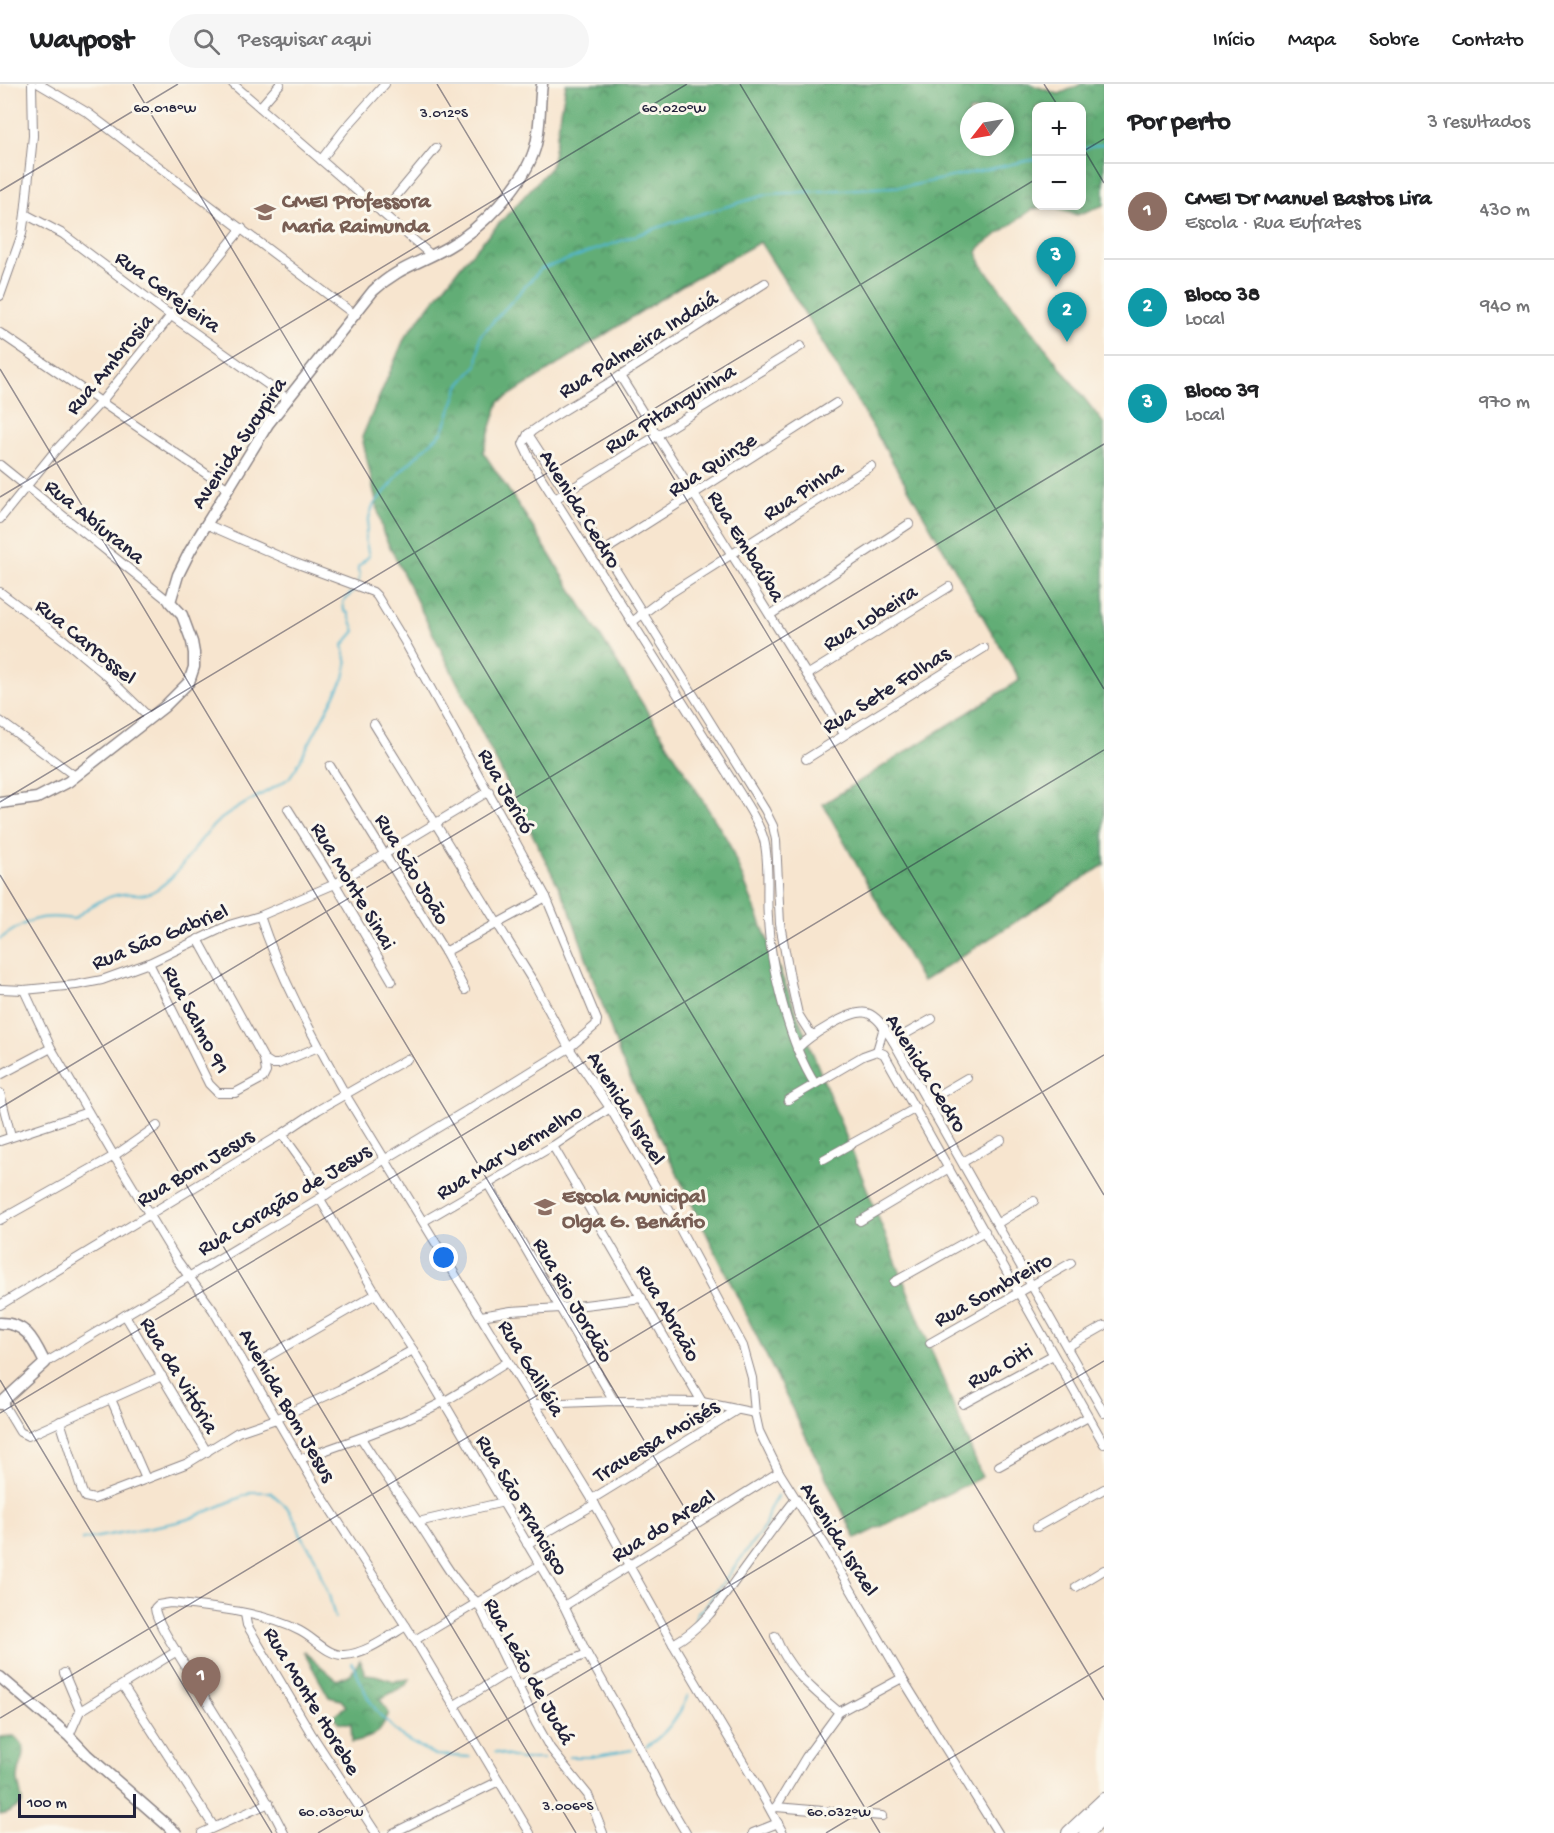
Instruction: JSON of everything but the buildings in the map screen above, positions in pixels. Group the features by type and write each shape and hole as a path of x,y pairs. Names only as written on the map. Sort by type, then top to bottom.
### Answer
{"highway":[{"path":"1069,1833 1104,1800"},
{"path":"1087,1833 1104,1816"}],"street":[{"path":"0,296 21,234 25,214 33,136 32,84"},
{"path":"39,84 88,113 355,315"},
{"path":"233,84 431,255"},
{"path":"260,107 280,84"},
{"path":"321,159 385,84"},
{"name":"Avenida Sucupira","path":"170,602 178,575 206,524 268,424 373,291 387,278 458,241 489,216 515,185 535,148 542,84"},
{"path":"382,213 436,148"},
{"name":"Rua Cerejeira","path":"25,214 63,234 170,315 288,399"},
{"name":"Rua Ambrosia","path":"0,519 25,486 101,402 242,228"},
{"name":"Rua Palmeira Indaiá","path":"528,434 765,283"},
{"path":"0,333 227,488"},
{"name":"Rua Pitanguinha","path":"555,499 801,346"},
{"name":"Rua Embaúba","path":"620,376 844,734"},
{"name":"Rua Quinze","path":"604,551 836,403"},
{"name":"Avenida Cedro","path":"1103,1410 998,1223 884,1028 875,1017 867,1013 857,1013 813,1034 804,1026 798,1014 778,906 776,840 772,826 604,551 528,434 524,441 524,448 746,804 764,839 769,931 782,1003 803,1065 815,1084 863,1056 878,1051 886,1057 1104,1444"},
{"name":"Rua Abíurana","path":"0,465 170,602"},
{"name":"Rua Pinha","path":"632,622 669,594 871,466"},
{"name":"Rua Jericó","path":"206,524 290,561 373,592 396,626 546,897 597,1020 589,1033"},
{"path":"770,615 909,524"},
{"name":"Rua Lobeira","path":"807,675 949,587"},
{"name":"Rua Carrossel","path":"0,592 73,647 150,718"},
{"path":"0,803 37,798 61,786 150,718 189,681 194,667 194,654 182,615 170,602"},
{"name":"Rua Sete Folhas","path":"806,759 984,648"},
{"path":"0,721 75,776"},
{"name":"Avenida Israel","path":"374,724 534,983 570,1048 610,1108 679,1227 743,1346 752,1378 755,1413 762,1437 779,1472 865,1610 902,1678 998,1833"},
{"path":"720,762 731,756"},
{"name":"Rua São João","path":"330,766 445,952 465,990"},
{"name":"Rua São Gabriel","path":"0,989 24,990 76,985 102,980 148,963 198,939 335,884 489,791"},
{"name":"Rua Monte Sinai","path":"288,809 392,981"},
{"path":"445,952 546,897"},
{"path":"767,905 778,906"},
{"name":"Rua Galiléia","path":"260,916 279,967 318,1047 594,1501 673,1644 773,1809 783,1833"},
{"path":"198,939 264,1059 272,1064 278,1064 318,1047"},
{"name":"Rua Salmo 91","path":"148,963 209,1084 218,1093 235,1093 263,1078 266,1072 264,1059"},
{"name":"Avenida Bom Jesus","path":"24,990 51,1048 114,1156 177,1260 248,1368 300,1459 455,1705 530,1833"},
{"path":"893,1041 932,1019"},
{"path":"878,1051 884,1028"},
{"name":"Rua Coração de Jesus","path":"1,1403 45,1363 570,1048 589,1033"},
{"path":"797,1049 813,1034"},
{"path":"0,1075 51,1048"},
{"name":"Rua Bom Jesus","path":"0,1305 345,1094 407,1059"},
{"path":"928,1101 967,1078"},
{"path":"788,1100 815,1084"},
{"path":"0,1093 11,1136"},
{"name":"Rua Mar Vermelho","path":"424,1221 553,1146 610,1108"},
{"path":"824,1159 916,1108"},
{"path":"0,1141 88,1112"},
{"path":"0,1220 114,1156 157,1126"},
{"name":"Rua São Francisco","path":"282,1134 323,1197 376,1294 413,1350 504,1502 564,1606 587,1654 686,1833"},
{"path":"963,1162 1001,1140"},
{"name":"Rua Abraão","path":"553,1146 702,1402"},
{"path":"860,1221 949,1168"},
{"name":"Rua Rio Jordão","path":"488,1184 614,1401"},
{"path":"998,1223 1034,1201"},
{"path":"894,1282 985,1231"},
{"name":"Rua Sombreiro","path":"930,1343 1071,1263"},
{"path":"248,1368 376,1294"},
{"path":"481,1316 642,1298"},
{"name":"Rua da Vitória","path":"125,1315 207,1452"},
{"path":"0,1323 15,1324 26,1331 45,1363"},
{"name":"Rua Oiti","path":"1067,1347 1104,1326"},
{"path":"60,1421 80,1487 85,1497 94,1499 188,1463 238,1432 276,1419 339,1390 413,1350"},
{"name":"Rua Oiti","path":"963,1404 1053,1355"},
{"path":"300,1459 361,1438 443,1402 508,1362"},
{"path":"1,1403 23,1435 33,1434 162,1376"},
{"path":"111,1399 146,1479"},
{"path":"535,1404 614,1401 702,1402 755,1413"},
{"name":"Travessa Moisés","path":"527,1544 737,1410"},
{"path":"999,1466 1088,1417"},
{"name":"Rua Leão de Judá","path":"361,1438 394,1490 468,1596 477,1603 550,1748 588,1795 603,1833"},
{"name":"Rua do Areal","path":"564,1606 779,1472"},
{"path":"1037,1527 1104,1489"},
{"path":"673,1644 699,1627 714,1610 796,1499"},
{"path":"418,1522 504,1502"},
{"path":"415,1640 540,1565"},
{"path":"1076,1587 1104,1570"},
{"path":"284,1833 269,1803 158,1618 155,1608 162,1604 189,1605 274,1619 290,1625 325,1648 342,1656 362,1650 406,1626"},
{"name":"Rua Monte Horebe","path":"245,1614 247,1625 312,1736 376,1833"},
{"path":"775,1636 782,1654 793,1671 839,1712"},
{"path":"69,1736 80,1711 177,1651"},
{"path":"518,1686 587,1654"},
{"path":"455,1705 510,1671"},
{"path":"64,1673 80,1711"},
{"path":"0,1677 176,1833"},
{"path":"882,1816 773,1809 806,1757 839,1712 902,1678"},
{"path":"123,1686 214,1827"},
{"path":"393,1833 499,1781"},
{"path":"202,1833 269,1803"},
{"path":"753,1833 778,1823"}],"green space":[{"path":"566,84 1029,84 1059,94 1082,84 1104,84 1104,205 1077,215 1060,210 1086,210 1086,102 1032,102 1032,210 980,247 977,252 981,264 1104,424 1104,865 922,982 823,804 1020,680 860,405 760,242 684,284 499,402 483,452 525,515 728,841 982,1477 856,1539 621,1059 569,908 383,533 362,437 405,337 463,263 551,167"},
{"path":"303,1651 337,1680 351,1674 360,1660 365,1674 394,1681 410,1679 406,1685 380,1699 389,1713 379,1731 352,1742 351,1724 338,1722 334,1715 346,1706 341,1700 329,1697"},
{"path":"14,1736 20,1742 24,1752 18,1780 22,1804 0,1815 0,1737"}],"waterway":[{"path":"1086,148 1104,144"},
{"path":"358,584 360,573 358,567 369,556 365,538 374,504 400,472 443,431 459,386 477,365 480,336 541,269 674,222 769,194 909,186 1032,160"},
{"path":"0,939 34,920 52,917 74,919 109,897 152,892 174,875 215,824 232,811 289,778 344,678 347,664 343,645 355,631 348,613 344,610 343,602 355,589"},
{"path":"82,1540 189,1519 253,1492 270,1492 287,1507 301,1536 315,1557 335,1618"},
{"path":"694,1624 697,1613 705,1607 765,1526 769,1510 778,1495"},
{"path":"352,1663 368,1698 379,1714 405,1739 435,1755 470,1757"},
{"path":"646,1747 671,1724 688,1695"},
{"path":"569,1757 591,1757 632,1750"},
{"path":"495,1752 519,1759 543,1759"}],"place":[{"name":"CMEI Professora Maria Raimunda","path":"265,212"},
{"name":"Bloco 39","path":"1056,287"},
{"name":"Bloco 38","path":"1067,342"},
{"name":"Escola Municipal Olga G. Benário","path":"545,1207"},
{"name":"CMEI Dr Manuel Bastos Lira","path":"201,1707"}]}
